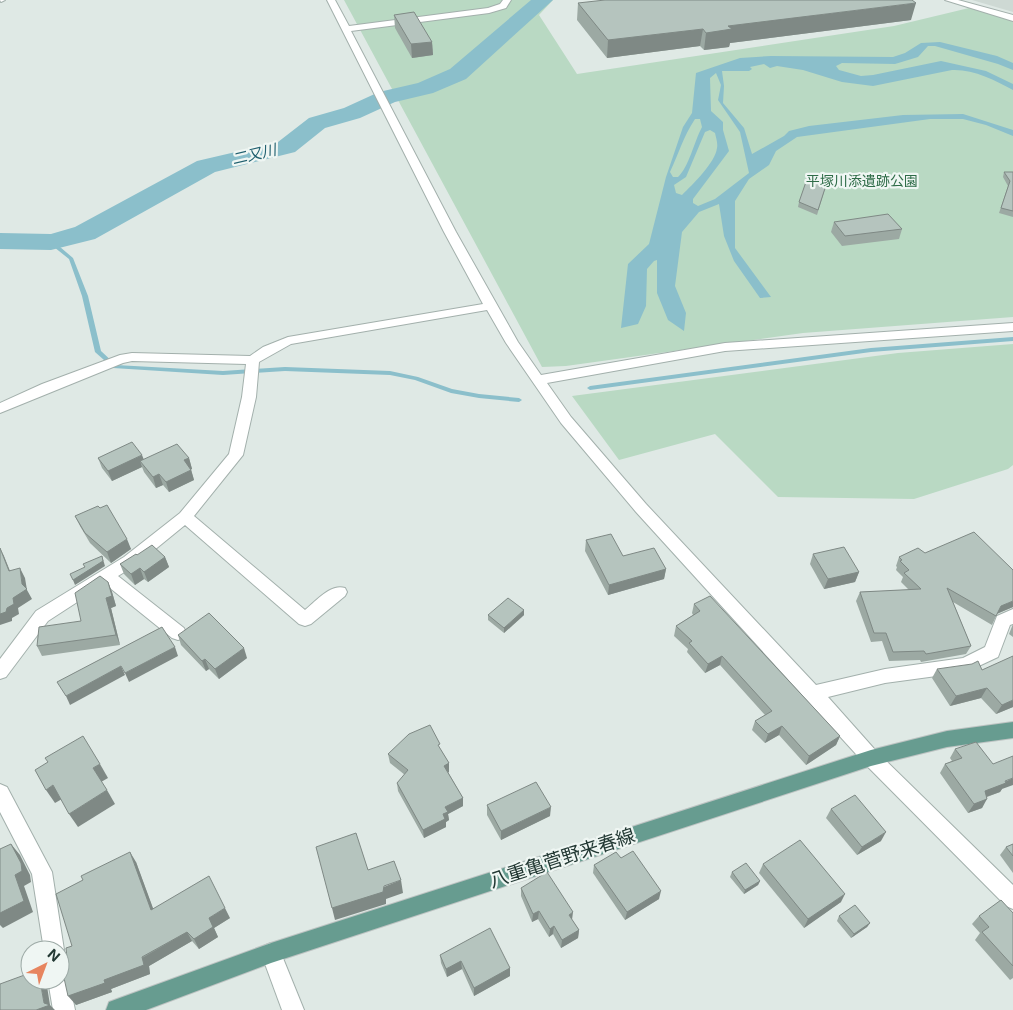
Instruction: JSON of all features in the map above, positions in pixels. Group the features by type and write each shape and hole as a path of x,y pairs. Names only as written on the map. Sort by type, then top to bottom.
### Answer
{"main road":[{"name":"八重亀菅野来春線","path":"117,1010 271,953 870,758 947,738 1013,730"}],"street":[{"path":"331,0 450,232 491,306 512,343 566,420 640,508 813,693 870,758 1013,899"},
{"path":"346,29 488,10 503,6 507,0"},
{"path":"949,0 1013,18"},
{"path":"0,408 47,387 120,359 132,357 253,360 268,350 288,341 491,306"},
{"path":"539,380 725,347 1013,327"},
{"path":"0,672 42,616 130,560 185,517 236,455 249,396 253,360"},
{"path":"185,517 305,619 339,592"},
{"path":"106,576 178,633"},
{"path":"813,693 885,676 966,665 992,652 1003,621 1013,616"},
{"path":"0,794 42,872 52,940"},
{"path":"271,953 293,1010"},
{"path":"61,990 64,1010"}],"shaded area":[{"path":"972,0 1013,0 1013,12"}],"green space":[{"name":"平塚川添遺跡公園","path":"344,0 553,0 539,15 577,74 894,26 969,8 1013,21 1013,317 803,333 566,366 542,367"},
{"path":"1013,344 1013,465 1008,469 914,499 778,497 715,434 619,460 572,396 898,353"}],"water":[{"path":"940,42 997,56 1013,63 1013,70 935,46 928,46 918,57 895,64 842,63 836,66 839,70 861,76 941,61 986,71 1013,84 1013,90 984,76 960,70 873,86 842,82 803,70 777,66 770,68 764,64 750,67 752,69 749,71 722,71 724,86 723,103 744,128 752,154 784,136 789,131 809,126 903,115 963,114 1013,130 1013,136 986,125 963,119 930,119 797,137 776,151 769,165 749,179 735,201 735,248 771,297 760,298 734,261 724,236 719,204 699,212 682,232 675,286 686,313 684,331 668,320 657,293 657,260 647,269 646,306 638,324 621,328 628,264 649,244 666,177 683,127 692,113 696,73 740,58 771,56 893,57 905,53 921,43","holes":["716,73 721,85 718,100 740,132 749,173 715,199 698,206 693,203 693,199 729,151 723,130 723,122 711,111 710,78","695,119 700,119 702,127 688,161 682,173 678,177 673,177 670,172","710,130 715,133 717,144 715,154 703,173 682,195 676,193 674,185 686,177 705,132"]}],"building":[{"path":"605,0 912,0 916,3 728,26 732,29 706,33 703,29 608,40 578,3"},
{"path":"414,12 432,42 411,44 394,15"},
{"path":"1004,172 1013,172 1013,211 1001,208 1010,181"},
{"path":"808,176 828,179 818,210 799,202"},
{"path":"888,214 902,229 845,236 834,222"},
{"path":"132,442 142,455 108,471 98,458"},
{"path":"177,444 189,458 184,460 191,470 166,482 159,474 153,477 140,461"},
{"path":"107,505 127,539 107,552 85,533 75,516 98,506 100,508"},
{"path":"974,532 1013,570 1013,601 1001,606 996,616 947,588 971,646 926,654 924,651 893,652 886,633 874,633 860,592 921,589 904,573 909,570 900,561 902,560 899,557 918,548 925,553"},
{"path":"611,534 623,556 654,548 666,569 609,585 586,540"},
{"path":"152,545 165,557 144,572 140,568 131,574 120,564 137,555"},
{"path":"844,547 859,572 828,579 813,554"},
{"path":"0,548 9,571 20,568 22,584 27,589 13,598 14,604 7,608 6,612 0,614"},
{"path":"102,556 103,561 73,580 70,574 85,567 83,564"},
{"path":"100,576 108,582 112,596 106,598 116,635 37,646 39,627 81,621 75,593"},
{"path":"710,596 840,736 809,756 782,726 768,734 755,721 772,711 722,656 708,664 689,643 692,641 676,626 700,611 694,604"},
{"path":"508,598 524,610 504,628 488,615"},
{"path":"209,613 244,648 215,669 205,659 202,661 178,635"},
{"path":"162,627 175,647 125,673 121,666 66,696 57,682"},
{"path":"1013,656 1013,700 1002,705 987,688 956,696 937,669 972,664 978,661 982,670"},
{"path":"430,725 440,744 438,745 449,763 444,766 463,798 445,807 448,812 443,814 445,819 423,830 397,783 408,770 388,754 409,734"},
{"path":"83,736 100,764 93,768 107,790 69,814 53,785 46,790 35,770 48,762 45,758"},
{"path":"976,742 993,764 1013,756 1013,778 1005,781 1006,783 985,791 987,799 974,804 945,764 962,758 955,749"},
{"path":"536,782 551,807 501,831 487,805"},
{"path":"855,795 886,832 862,847 831,809"},
{"path":"356,833 368,870 394,861 401,880 384,886 383,892 332,908 316,847"},
{"path":"800,840 845,894 808,919 763,864"},
{"path":"11,844 21,863 22,871 15,875 24,901 0,913 0,849"},
{"path":"1013,844 1013,856 1006,847"},
{"path":"633,851 661,891 627,912 594,865 616,852 621,858"},
{"path":"130,852 151,910 209,876 225,908 209,918 213,927 194,939 187,932 142,957 144,965 104,980 105,983 68,996 67,990 70,990 70,947 72,946 56,894 83,880 81,876"},
{"path":"746,863 760,881 745,890 732,872"},
{"path":"547,872 573,912 569,915 579,930 562,940 554,926 550,929 539,911 533,914 521,888"},
{"path":"1001,900 1013,913 1013,966 982,932 989,927 979,916"},
{"path":"855,905 870,923 854,934 839,916"},
{"path":"490,928 510,968 474,988 461,961 446,969 440,955"},
{"path":"20,977 20,990 42,990 44,1003 50,1005 36,1010 0,1010 0,984"}],"waterway":[{"name":"二又川","path":"0,241 51,242 85,233 206,166 286,147 317,123 352,113 387,97 425,88 458,74 543,0"},
{"path":"51,242 71,258 85,296 98,352 115,367 223,373 285,369 390,373 416,378 451,391 519,400"},
{"path":"590,388 871,350 1013,339"}]}
